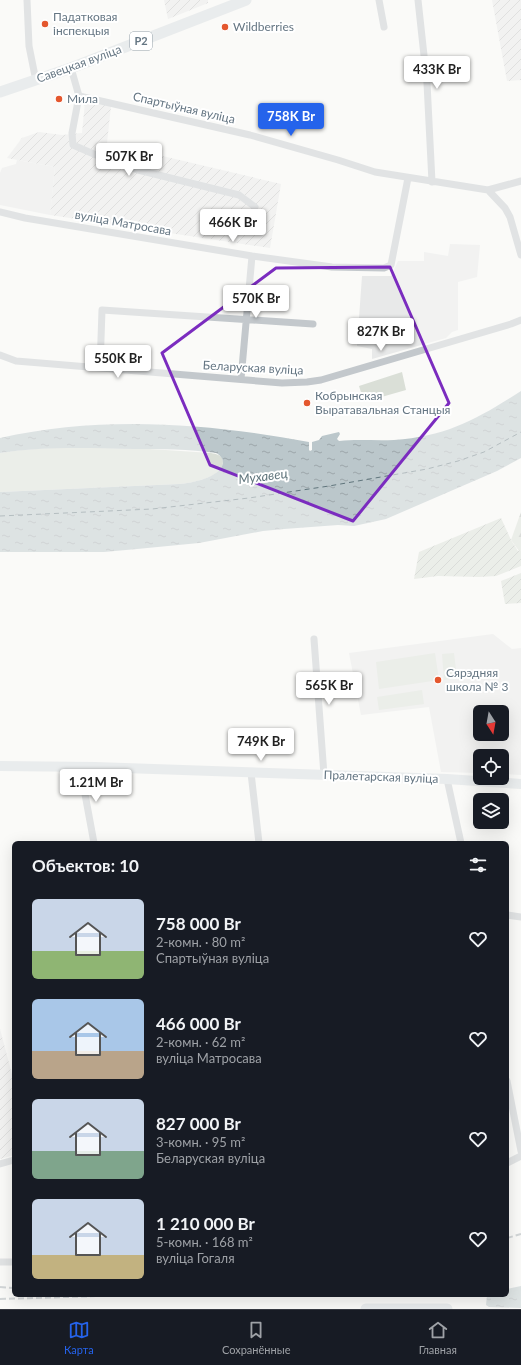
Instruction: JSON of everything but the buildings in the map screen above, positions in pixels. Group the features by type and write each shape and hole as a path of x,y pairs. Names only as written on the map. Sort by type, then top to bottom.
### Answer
{"main road":[{"name":"Савецкая вуліца","path":"0,92 71,68 246,0"},
{"name":"Пралетарская вуліца","path":"0,766 80,767 447,779 521,784"},
{"path":"366,1309 446,1309"}],"street":[{"path":"28,0 29,46 36,81"},
{"path":"379,0 384,27"},
{"path":"418,0 427,83 432,182"},
{"path":"71,68 79,96 72,133 73,145 138,170 240,195 255,207"},
{"name":"Спартыўная вуліца","path":"79,96 250,135 375,172 488,190 521,181"},
{"name":"вуліца Матросава","path":"0,212 25,218 252,256 332,267 384,268 391,265 408,178"},
{"path":"488,190 505,208 510,217 521,255"},
{"path":"241,379 252,256"},
{"path":"100,368 102,310 313,324"},
{"name":"Беларуская вуліца","path":"0,355 16,361 282,383 307,382 320,380 512,324 521,320"},
{"path":"314,638 324,776"},
{"path":"80,767 94,841"},
{"path":"251,773 259,841"},
{"path":"447,779 461,841"},
{"path":"509,915 521,917"},
{"path":"509,1091 521,1152"},
{"path":"509,1162 521,1156"},
{"path":"0,1164 12,1161"},
{"path":"0,1262 12,1262"}],"highlighted area":[{"path":"390,267 449,403 353,521 210,465 162,353 276,268"}],"shaded area":[{"path":"164,0 208,0 208,3 168,19"},
{"path":"492,0 521,0 521,80 507,81"},
{"path":"85,102 111,106 107,143 281,184 270,248 50,215 55,167 7,158 22,138 39,132 62,135 82,133"},
{"path":"17,160 55,167 50,215 0,205 0,173 2,168 16,164"},
{"path":"450,244 480,245 477,277 458,282 458,330 452,332 446,338 372,359 372,349 357,346 362,276 391,276 398,261 424,261 424,252 448,256"},
{"name":"Сярэдняя школа № 3","path":"493,634 512,649 521,648 521,775 509,774 509,749 473,749 473,773 441,772 429,707 361,715 349,653"},
{"path":"0,1029 12,1074 12,1156 0,1159"}],"green space":[{"path":"402,372 406,390 364,402 359,386"},
{"path":"63,447 150,449 211,453 221,456 223,462 221,467 212,476 198,481 179,484 0,492 0,453"},
{"path":"521,512 521,550 519,551 511,540"},
{"path":"501,518 511,540 518,551 521,550 521,566 496,576 438,576 414,579 419,552"},
{"path":"521,573 521,603 505,604 501,581"},
{"path":"435,653 439,680 379,689 376,662"},
{"path":"454,653 457,678 444,680 442,654"},
{"path":"422,690 424,704 379,710 377,697"}],"water":[{"name":"Мухавец","path":"521,391 521,458 497,471 386,519 354,526 338,525 263,531 199,543 104,552 0,552 0,492 179,484 197,481 211,476 221,468 223,463 221,457 216,453 175,450 67,448 34,449 0,453 0,438 77,426 154,424 193,426 271,435 309,442 310,451 312,450 312,442 319,440 322,436 339,432 340,434 337,439 339,441 394,440 430,435 476,418"},
{"path":"521,1286 521,1308 489,1307 486,1305 487,1297 509,1297 509,1289"}],"ferry route":[{"path":"0,516 152,509 249,498 329,486 427,469 458,461 484,452 521,432"}],"railway":[{"path":"509,1237 521,1234"},
{"path":"0,1287 12,1288"},
{"path":"0,1299 66,1297"}],"place":[{"name":"Падатковая інспекцыя","path":"45,24"},
{"name":"Wildberries","path":"225,27"},
{"name":"Мила","path":"59,99"},
{"name":"Кобрынская Выратавальная Станцыя","path":"307,403"},
{"name":"Сярэдняя школа № 3","path":"438,680"}]}
